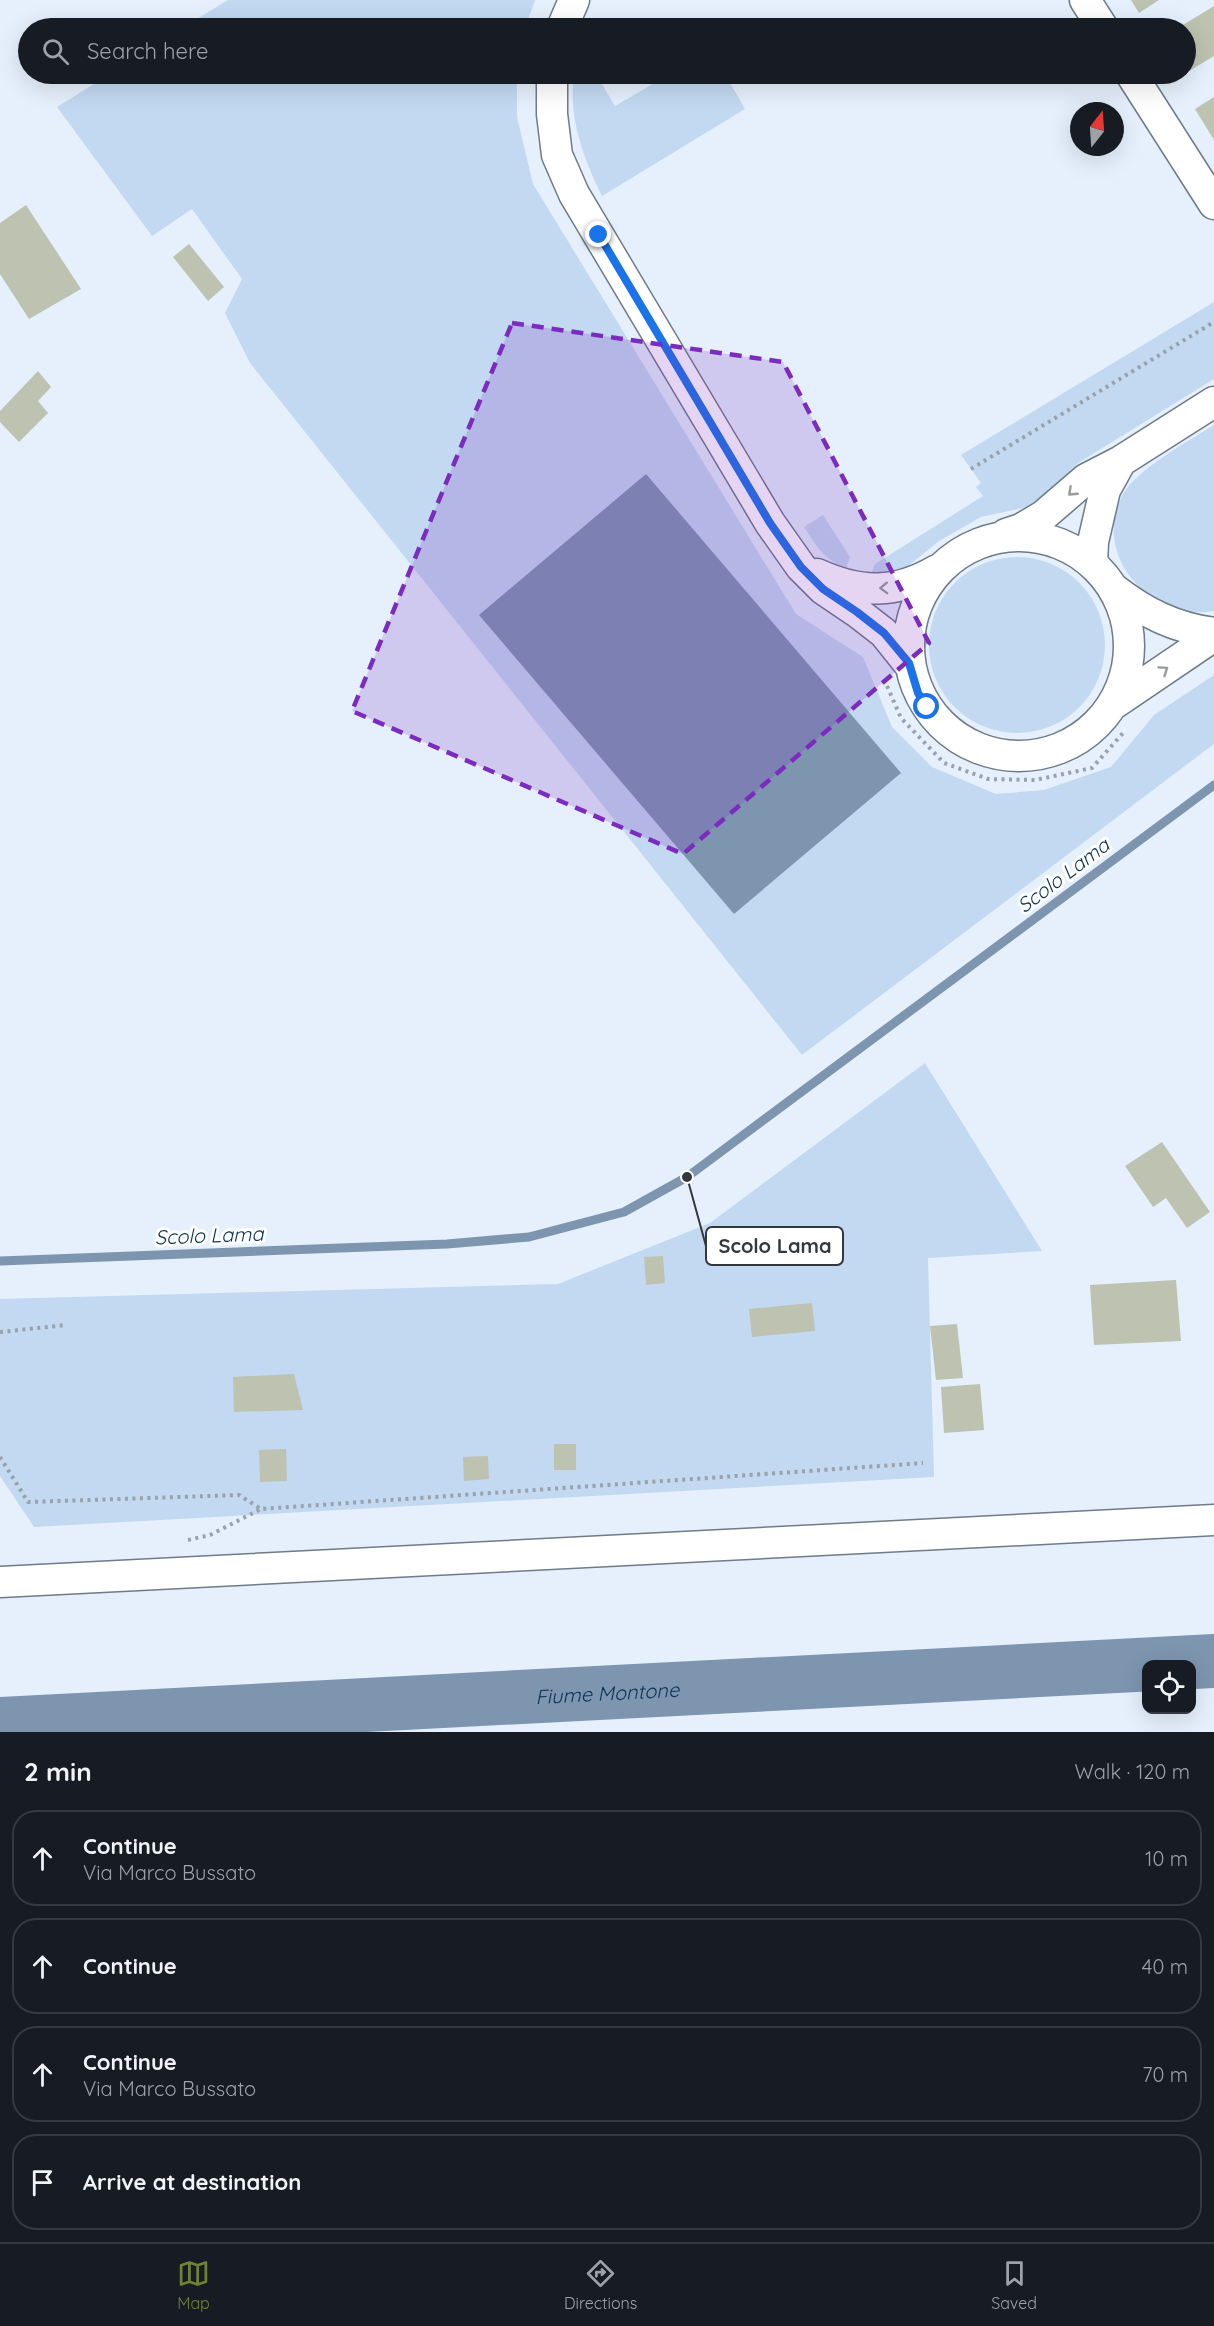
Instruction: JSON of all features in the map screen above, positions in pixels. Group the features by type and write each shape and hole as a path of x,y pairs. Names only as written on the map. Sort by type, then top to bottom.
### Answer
{"street":[{"path":"566,18 574,0"},
{"path":"1085,0 1097,18"},
{"path":"552,84 556,155 574,194 770,523 801,567 823,589 884,633 909,663"},
{"path":"1137,84 1214,204"},
{"path":"801,567 834,582 869,589 902,587 920,580 965,549 1021,529 1042,516 1086,479 1121,461 1214,402"},
{"path":"1092,563 1093,542 1105,490 1121,461"},
{"path":"997,537 1031,536 1064,544 1092,563 1114,589 1137,607 1162,620 1190,630 1214,635"},
{"path":"938,569 918,597 908,629 909,663 918,693 936,720 961,741 991,754 1023,757 1055,751 1084,736 1116,703 1214,635"},
{"path":"1114,589 1127,620 1130,654 1123,686 1116,703"},
{"path":"0,1582 1214,1520"}],"path":[{"path":"971,469 1214,322"},
{"path":"886,683 901,718 944,763 988,779 1035,780 1092,768 1124,733"},
{"path":"0,1332 66,1325"},
{"path":"0,1457 28,1502 240,1495 261,1509 923,1463"}],"highlighted area":[{"path":"512,323 783,362 929,643 683,854 352,711"}],"shaded area":[{"path":"228,0 535,0 529,18 198,18"},
{"path":"94,84 517,84 517,117 533,184 796,614 863,657 892,727 932,767 996,794 1044,790 1111,767 1154,715 1214,675 1214,744 802,1055 250,363 225,313 242,279 192,209 152,236 57,107"},
{"path":"573,84 602,84 615,106 653,84 731,84 745,109 602,196 583,152 575,121"},
{"path":"1214,302 1214,379 1078,463 1056,486 1027,507 981,517 939,541 907,567 871,574 875,564 983,496 976,487 981,483 961,455"},
{"path":"1214,425 1214,611 1190,612 1168,606 1148,595 1132,579 1120,560 1114,539 1115,517 1123,494 1139,475 1164,456"},
{"path":"646,474 901,773 734,914 479,615"},
{"path":"823,515 850,557 846,569 822,552 804,527"},
{"path":"1017,557 1034,558 1051,563 1080,582 1099,611 1104,628 1104,662 1099,679 1080,708 1051,727 1034,732 1017,733 1000,732 983,727 954,708 935,679 930,662 929,645 930,628 935,611 954,582 983,563 1000,558"},
{"path":"925,1063 1042,1251 928,1258 934,1477 34,1527 0,1476 0,1299 558,1284 710,1223"}],"building":[{"path":"1131,0 1159,0 1139,13"},
{"path":"1214,6 1214,56 1196,67 1196,18"},
{"path":"1214,97 1214,140 1195,109"},
{"path":"26,205 81,289 29,319 0,274 0,223"},
{"path":"189,244 224,287 208,301 173,257"},
{"path":"38,371 51,387 38,401 48,413 19,442 0,422 0,411"},
{"path":"1162,1142 1210,1212 1187,1228 1166,1198 1153,1207 1125,1166"},
{"path":"663,1256 665,1283 646,1285 644,1257"},
{"path":"1176,1280 1181,1341 1094,1345 1090,1285"},
{"path":"812,1303 815,1331 752,1337 749,1309"},
{"path":"957,1324 963,1378 936,1380 930,1326"},
{"path":"294,1374 303,1410 234,1412 233,1377"},
{"path":"980,1384 984,1430 944,1433 941,1387"},
{"path":"554,1444 576,1444 576,1470 554,1470"},
{"path":"286,1449 287,1481 260,1482 259,1450"},
{"path":"488,1456 489,1479 464,1481 463,1457"}],"waterway":[{"name":"Scolo Lama","path":"0,1261 447,1244 529,1237 624,1212 687,1177 1214,785"},
{"name":"Fiume Montone","path":"0,1724 1214,1661"}],"place":[{"name":"Scolo Lama","path":"687,1177"}],"route":[{"path":"599,235 770,523 801,567 823,589 884,633 909,663 918,693 927,707"}]}
